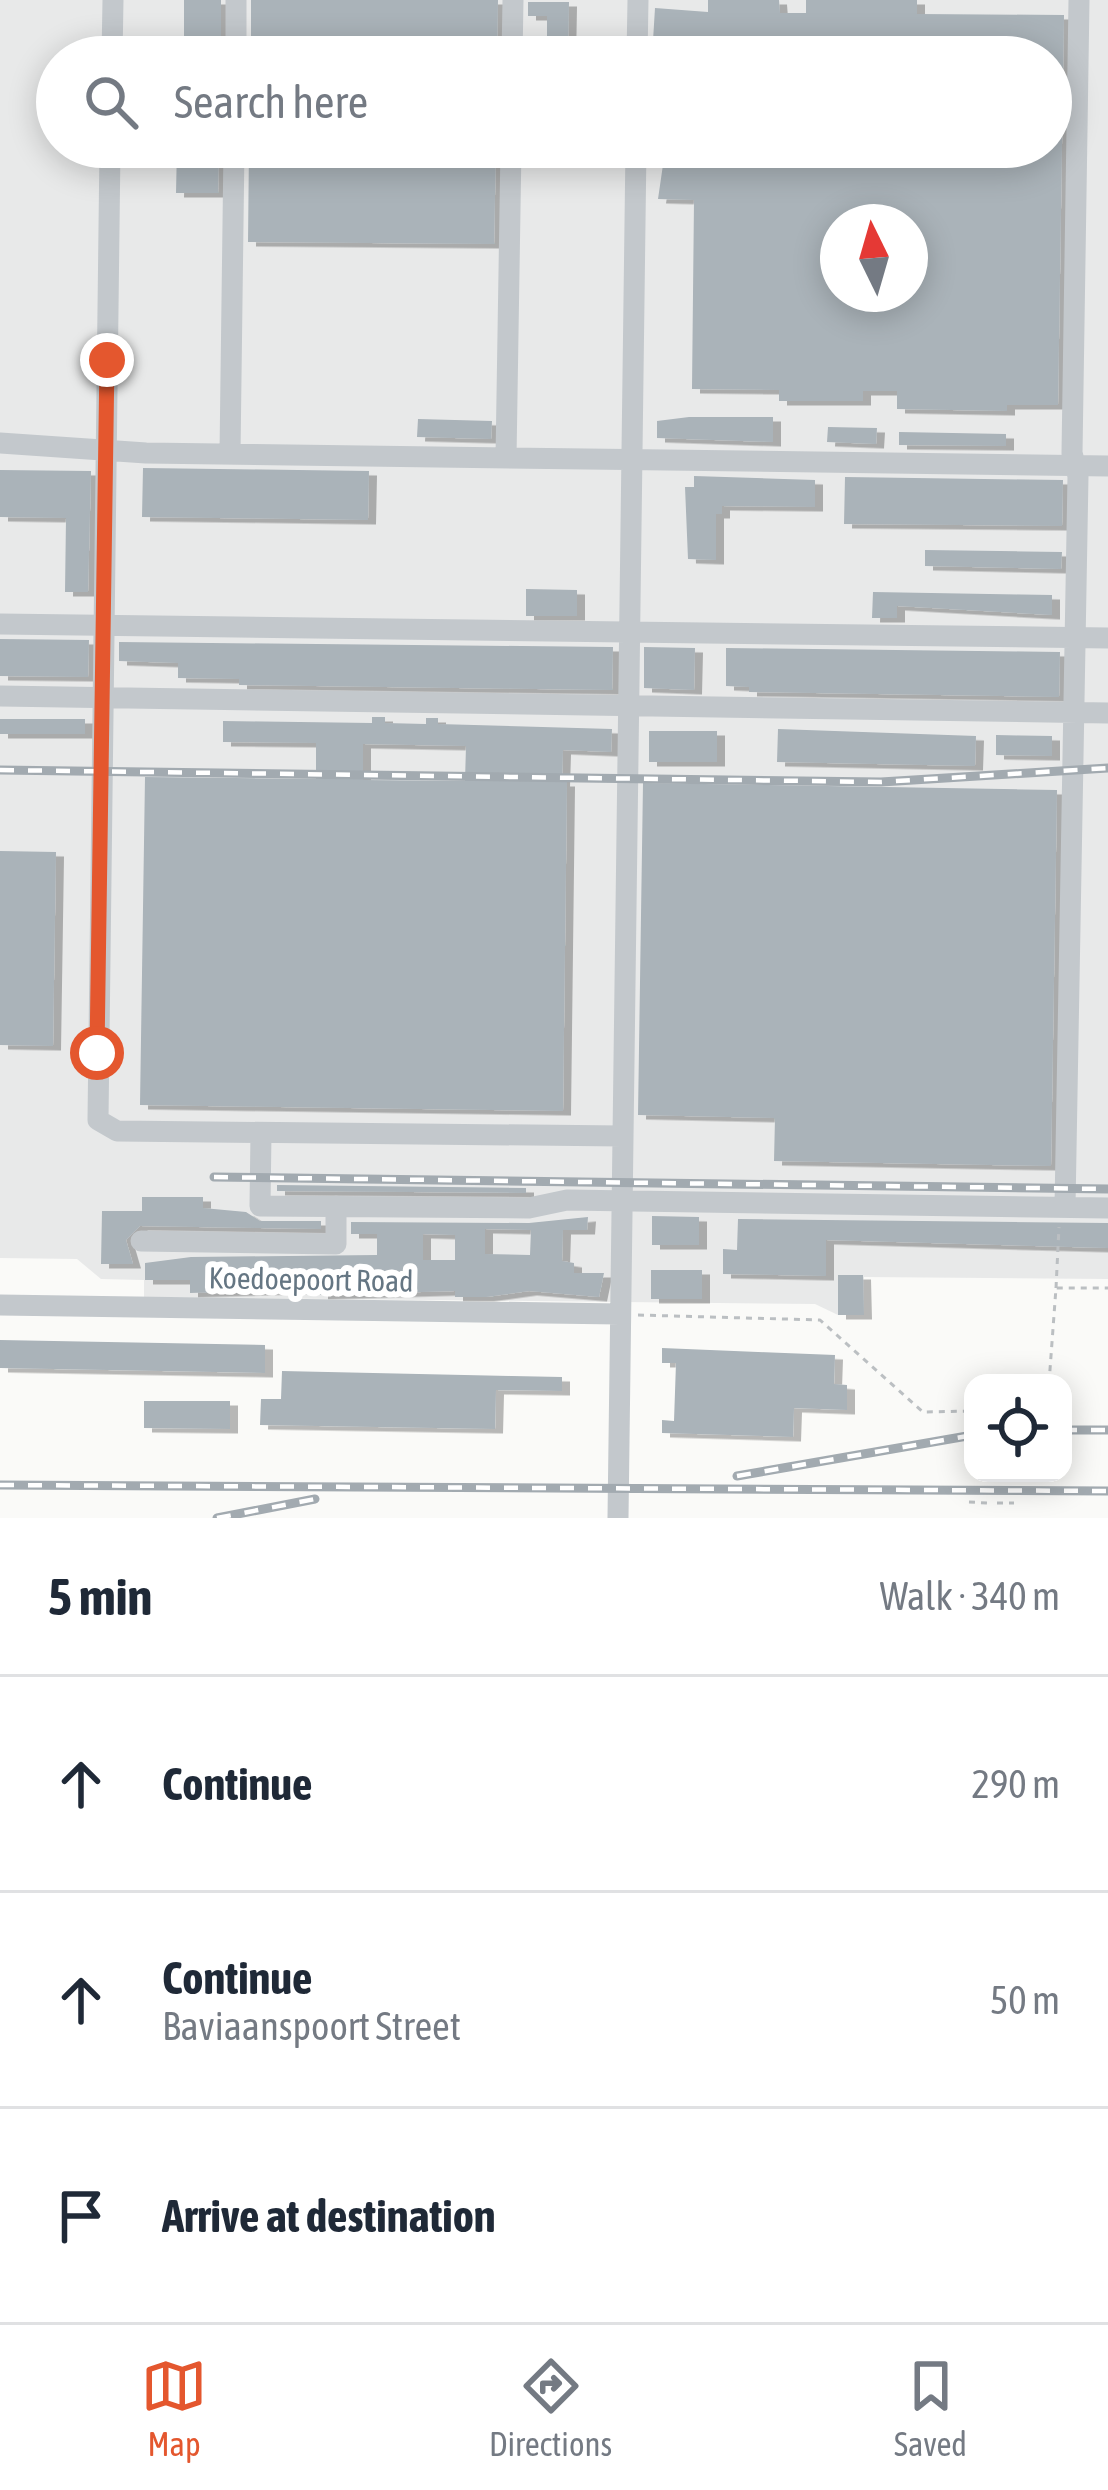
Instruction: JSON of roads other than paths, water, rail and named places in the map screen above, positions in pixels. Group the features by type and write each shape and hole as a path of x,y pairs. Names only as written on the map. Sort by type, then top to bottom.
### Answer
{"street":[{"path":"112,0 112,36"},
{"path":"236,0 236,36"},
{"path":"512,36 513,0"},
{"path":"638,0 638,36"},
{"path":"1062,1207 1074,638 1079,0"},
{"path":"110,168 98,1120 117,1131 622,1136"},
{"path":"230,454 234,168"},
{"path":"506,458 511,168"},
{"path":"618,1518 636,168"},
{"path":"0,443 106,453"},
{"path":"0,458 146,452 1108,466"},
{"path":"0,624 1108,638"},
{"path":"0,696 1108,712"},
{"path":"261,1132 260,1206 529,1208 567,1200 1108,1208"},
{"path":"141,1241 336,1244 336,1207"},
{"name":"Koedoepoort Road","path":"0,1305 620,1314"}],"railway":[{"path":"0,770 881,782 1108,768"},
{"path":"214,1177 1108,1189"},
{"path":"1072,1430 1108,1430"},
{"path":"737,1476 964,1437"},
{"path":"0,1485 1108,1491"},
{"path":"217,1518 315,1499"}]}
